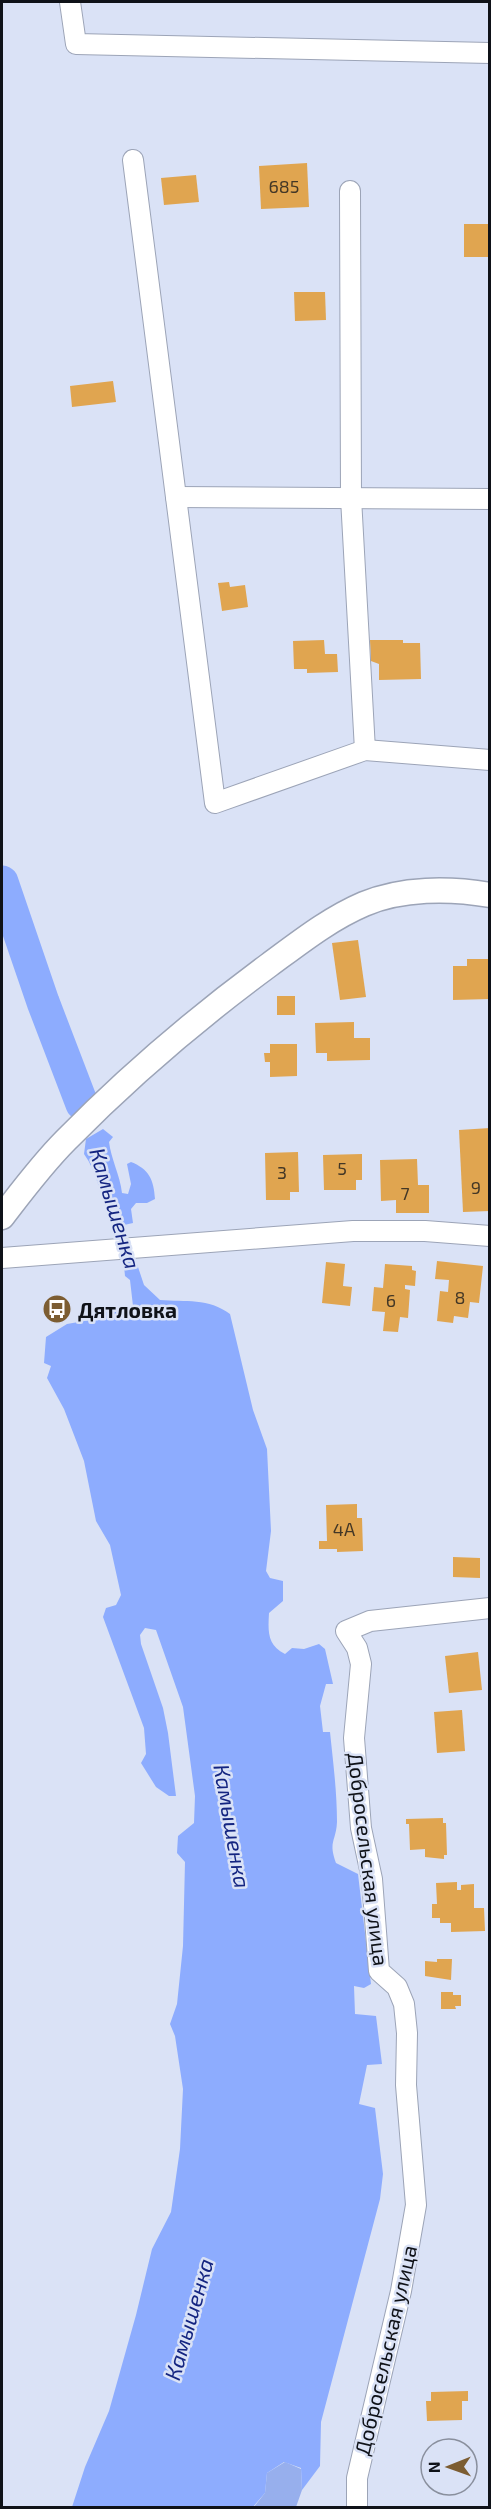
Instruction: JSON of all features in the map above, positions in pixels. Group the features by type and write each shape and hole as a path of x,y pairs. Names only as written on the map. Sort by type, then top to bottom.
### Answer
{"street":[{"path":"70,2 76,44 489,53"},
{"path":"133,160 215,803 365,750 489,760"},
{"path":"350,191 351,498 365,750"},
{"path":"176,498 489,499"},
{"path":"2,1217 64,1142 105,1103 174,1041 248,980 311,934 342,914 387,897 431,891 489,895"},
{"path":"2,1258 168,1244 390,1230 489,1236"},
{"name":"Добросельская улица","path":"357,2508 357,2478 401,2291 416,2205 406,2085 407,2033 404,2004 397,1987 379,1971 372,1879 361,1828 354,1738 361,1664 357,1648 346,1631 370,1621 489,1608"}],"shaded area":[{"path":"285,2462 301,2469 302,2490 296,2507 253,2508 265,2493 267,2473"}],"water":[{"path":"103,1129 113,1137 109,1142 122,1193 128,1194 131,1184 127,1164 131,1162 146,1172 153,1186 155,1199 147,1203 136,1203 131,1209 133,1223 124,1225 144,1285 160,1300 205,1303 230,1314 253,1410 267,1449 271,1531 266,1571 270,1578 283,1581 283,1601 269,1613 270,1637 275,1646 285,1654 292,1648 304,1649 319,1644 325,1649 333,1684 326,1684 320,1706 323,1732 330,1732 335,1777 337,1822 333,1850 336,1863 358,1874 371,1984 364,1988 354,1986 355,2014 376,2016 382,2064 367,2065 359,2104 375,2108 383,2174 380,2199 321,2422 320,2466 302,2490 301,2468 284,2462 267,2473 265,2493 253,2507 72,2507 85,2467 109,2411 152,2249 171,2212 180,2149 183,2089 175,2036 170,2024 177,2004 183,1946 185,1862 177,1853 178,1836 194,1823 195,1796 183,1707 156,1630 145,1628 140,1635 141,1644 163,1708 176,1796 169,1796 156,1787 141,1763 146,1754 144,1728 103,1617 106,1608 116,1605 121,1595 110,1545 96,1521 84,1461 64,1409 47,1378 51,1366 44,1363 46,1337 67,1324 90,1320 107,1310 128,1314 133,1306 130,1280 125,1276 116,1235 95,1175 84,1154 86,1139"}],"building":[{"path":"307,163 309,207 261,209 259,166"},
{"path":"196,175 199,202 164,205 161,178"},
{"path":"464,224 490,224 490,257 464,257"},
{"path":"294,292 325,292 326,320 295,321"},
{"path":"113,381 116,402 72,407 70,386"},
{"path":"229,582 230,587 245,585 248,607 222,611 218,583"},
{"path":"324,640 325,654 337,654 338,672 307,673 307,669 294,669 293,641"},
{"path":"370,640 403,640 403,643 420,643 421,679 379,680 379,664 371,661"},
{"path":"358,940 366,997 340,1000 332,943"},
{"path":"467,959 490,959 490,999 453,1000 453,966 467,966"},
{"path":"277,996 295,996 295,1015 277,1015"},
{"path":"354,1022 354,1038 370,1038 370,1060 327,1061 327,1053 316,1053 315,1023"},
{"path":"270,1044 297,1044 297,1076 270,1077 270,1062 265,1062 264,1053 270,1053"},
{"path":"490,1128 490,1211 463,1212 459,1130"},
{"path":"298,1152 299,1192 290,1192 290,1200 266,1200 265,1153"},
{"path":"362,1154 362,1180 356,1180 356,1190 324,1190 323,1155"},
{"path":"417,1159 418,1185 429,1185 429,1213 396,1213 396,1200 381,1201 380,1160"},
{"path":"437,1261 483,1266 479,1303 470,1302 468,1318 454,1316 453,1323 437,1321 440,1291 448,1292 449,1280 435,1279"},
{"path":"326,1262 345,1264 343,1286 352,1287 350,1306 322,1303"},
{"path":"385,1264 412,1266 412,1270 416,1271 415,1286 405,1285 405,1289 410,1290 408,1318 400,1317 398,1332 383,1331 385,1312 372,1311 374,1287 383,1288"},
{"path":"357,1504 357,1518 362,1518 363,1551 337,1552 337,1549 319,1549 319,1541 327,1541 326,1505"},
{"path":"453,1557 480,1558 480,1578 453,1577"},
{"path":"478,1652 482,1690 449,1693 445,1656"},
{"path":"462,1710 465,1751 437,1753 434,1712"},
{"path":"443,1818 443,1823 446,1823 447,1855 444,1855 444,1859 425,1857 425,1849 410,1850 409,1824 406,1824 406,1819"},
{"path":"457,1882 457,1890 461,1890 461,1885 474,1884 474,1908 484,1908 485,1931 451,1932 451,1923 440,1923 440,1918 432,1918 432,1904 437,1904 436,1883"},
{"path":"437,1959 452,1959 451,1980 425,1976 425,1961 437,1962"},
{"path":"441,1992 461,1995 461,2006 455,2006 456,2009 441,2009"},
{"path":"468,2391 468,2401 462,2401 462,2420 427,2421 426,2401 431,2401 431,2392"}],"waterway":[{"name":"Камышенка","path":"2,882 43,1002 82,1104"}],"place":[{"name":"Дятловка","path":"57,1309"}]}
